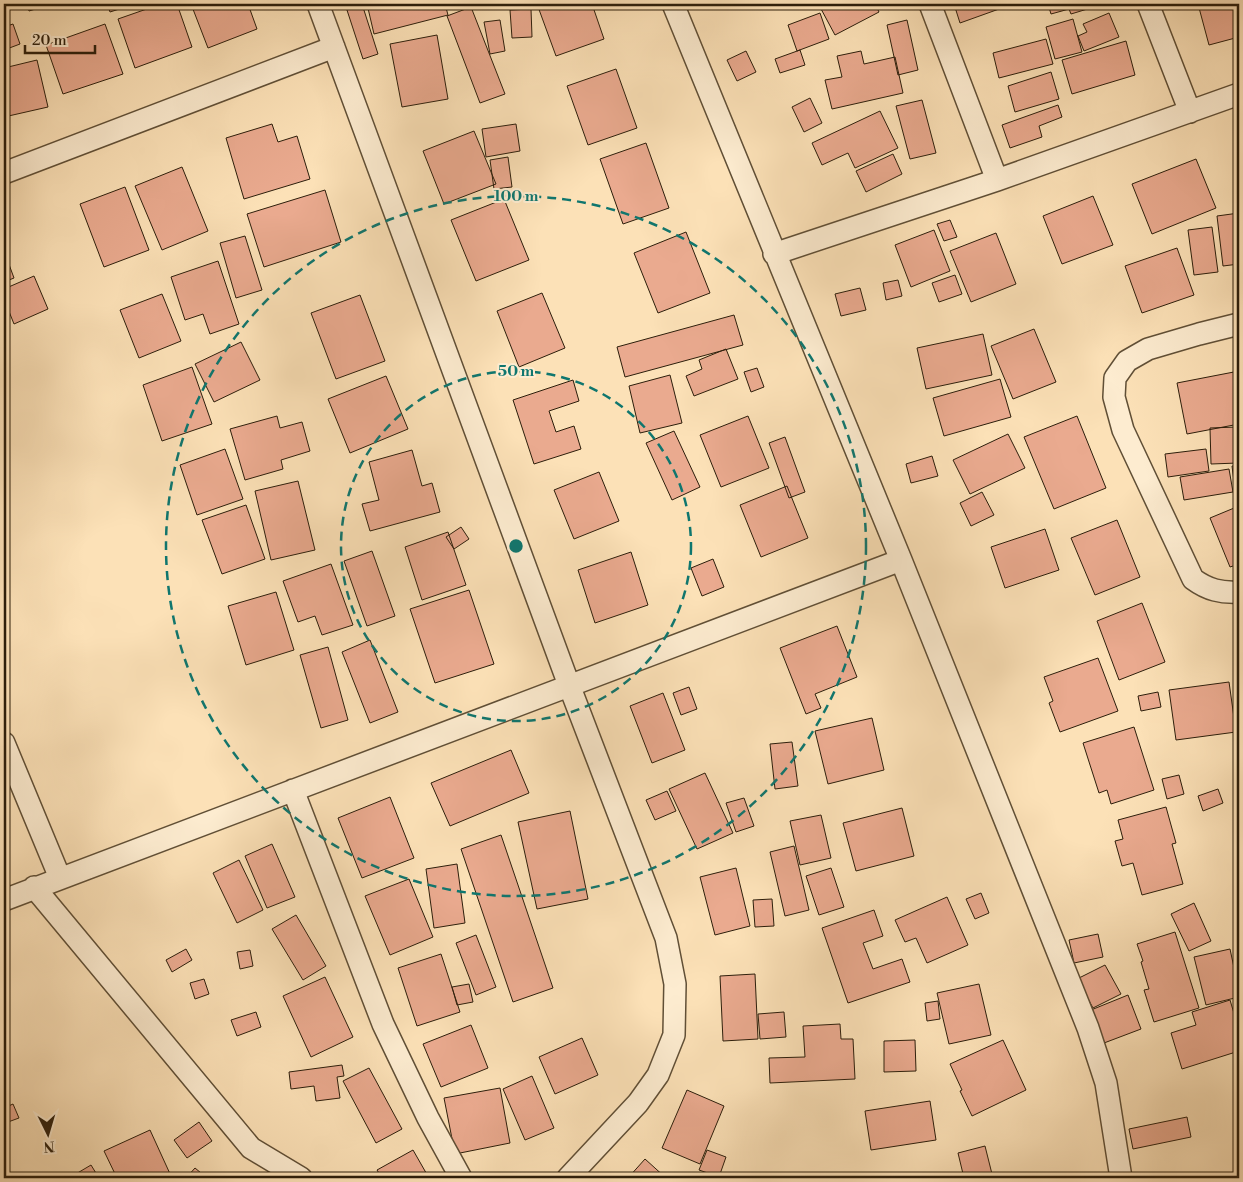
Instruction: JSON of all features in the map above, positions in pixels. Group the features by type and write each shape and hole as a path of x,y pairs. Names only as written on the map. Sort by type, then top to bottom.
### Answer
{"street":[{"path":"318,4 569,685 666,938 675,984 674,1035 658,1075 638,1103 568,1178"},
{"path":"673,4 901,560 1088,1028 1106,1082 1121,1178"},
{"path":"930,4 998,180"},
{"path":"1148,4 1190,112"},
{"path":"4,173 334,47"},
{"path":"774,254 998,180 1239,94"},
{"path":"1239,324 1148,349 1127,361 1115,378 1114,397 1122,430 1193,579 1204,587 1221,593 1239,592"},
{"path":"4,900 34,887 901,560"},
{"path":"4,743 60,878"},
{"path":"293,790 383,1024 428,1118 461,1178"},
{"path":"34,887 251,1148 300,1178"}],"building":[{"path":"27,4 52,4 29,11"},
{"path":"107,4 135,4 110,12"},
{"path":"161,4 177,4 192,47 135,68 118,19"},
{"path":"191,4 248,4 257,29 208,48"},
{"path":"345,4 362,4 378,54 363,59"},
{"path":"367,4 445,4 448,15 374,34"},
{"path":"537,4 592,4 604,39 556,56"},
{"path":"826,4 875,4 879,12 835,35 820,7"},
{"path":"954,4 1013,4 960,23"},
{"path":"1048,4 1093,4 1094,7 1071,14 1069,9 1051,14"},
{"path":"1198,4 1239,4 1239,37 1209,45"},
{"path":"471,7 505,94 480,103 447,16"},
{"path":"531,9 532,37 512,38 510,10"},
{"path":"820,13 829,39 797,51 788,25"},
{"path":"1109,13 1119,37 1084,51 1078,36 1087,32 1083,24"},
{"path":"1073,19 1082,52 1055,59 1046,27"},
{"path":"500,20 505,51 490,54 484,22"},
{"path":"907,20 918,70 898,75 887,25"},
{"path":"13,24 20,44 4,50 4,27"},
{"path":"105,24 123,74 63,94 46,45"},
{"path":"437,35 448,99 402,107 390,44"},
{"path":"1046,39 1053,64 999,78 993,53"},
{"path":"1126,41 1135,75 1072,94 1062,60"},
{"path":"800,50 805,65 780,73 775,59"},
{"path":"746,51 756,72 737,81 727,60"},
{"path":"861,51 864,64 895,57 903,93 832,109 825,80 842,77 837,56"},
{"path":"37,60 48,107 4,117 4,68"},
{"path":"616,69 637,128 588,145 567,86"},
{"path":"1051,72 1059,99 1015,112 1008,86"},
{"path":"810,98 822,123 804,132 792,107"},
{"path":"922,100 936,153 910,159 896,106"},
{"path":"1058,105 1062,117 1039,126 1042,137 1010,148 1002,125"},
{"path":"880,111 898,148 855,168 848,153 822,165 812,143"},
{"path":"272,124 278,142 297,136 310,179 244,199 226,138"},
{"path":"516,124 520,151 486,157 482,129"},
{"path":"474,131 496,184 444,204 423,151"},
{"path":"646,143 669,208 623,224 600,159"},
{"path":"893,154 902,174 866,192 856,171"},
{"path":"508,157 512,187 494,189 490,160"},
{"path":"1196,159 1216,208 1152,234 1132,184"},
{"path":"182,167 208,231 162,250 135,186"},
{"path":"125,187 149,250 104,267 80,204"},
{"path":"325,190 341,242 264,267 247,214"},
{"path":"1093,196 1113,245 1062,264 1043,216"},
{"path":"504,199 529,260 476,281 451,220"},
{"path":"1239,213 1239,264 1223,266 1217,216"},
{"path":"950,220 957,237 944,241 937,224"},
{"path":"1212,227 1218,272 1194,275 1188,230"},
{"path":"934,230 950,271 911,287 895,245"},
{"path":"686,232 710,293 658,313 634,253"},
{"path":"996,233 1016,284 971,302 950,251"},
{"path":"245,236 262,290 236,298 220,243"},
{"path":"1177,248 1194,295 1142,313 1125,266"},
{"path":"7,259 14,278 4,282 4,260"},
{"path":"218,261 239,324 210,334 203,314 185,320 171,277"},
{"path":"955,275 962,294 939,302 932,283"},
{"path":"34,276 48,309 14,324 4,299 4,289"},
{"path":"898,280 902,296 886,300 883,283"},
{"path":"860,288 866,310 841,316 835,294"},
{"path":"542,293 565,348 519,367 497,311"},
{"path":"162,294 181,341 139,358 120,310"},
{"path":"360,295 385,361 336,379 311,313"},
{"path":"734,315 743,345 625,377 617,347"},
{"path":"1034,329 1056,382 1013,399 991,346"},
{"path":"983,334 992,375 926,389 917,348"},
{"path":"241,342 260,380 214,402 195,364"},
{"path":"726,349 738,379 694,396 686,376 702,369 699,360"},
{"path":"192,367 212,424 162,441 143,385"},
{"path":"757,368 764,387 751,392 744,372"},
{"path":"1239,371 1239,424 1187,434 1177,383"},
{"path":"670,375 682,423 640,433 629,386"},
{"path":"386,376 408,429 350,453 328,399"},
{"path":"1000,379 1011,417 944,436 933,398"},
{"path":"573,380 579,401 549,411 556,432 574,426 581,449 534,464 513,400"},
{"path":"277,416 280,428 302,422 310,451 281,460 283,469 245,480 230,429"},
{"path":"748,416 769,468 721,487 700,435"},
{"path":"1077,416 1106,488 1054,509 1024,437"},
{"path":"1237,427 1238,463 1211,464 1210,428"},
{"path":"674,431 700,487 672,500 646,443"},
{"path":"1008,434 1025,468 970,494 953,460"},
{"path":"785,437 805,492 789,498 769,443"},
{"path":"225,449 243,499 197,515 180,465"},
{"path":"1206,449 1209,471 1168,477 1165,454"},
{"path":"412,450 422,486 432,483 440,512 370,531 362,504 379,500 369,462"},
{"path":"932,456 938,476 911,483 906,464"},
{"path":"1232,466 1239,466 1239,489 1235,489"},
{"path":"1229,469 1233,492 1184,500 1180,477"},
{"path":"599,472 619,521 574,539 554,490"},
{"path":"298,481 315,550 271,560 255,491"},
{"path":"787,486 808,538 761,557 740,505"},
{"path":"982,492 994,515 971,526 960,503"},
{"path":"246,505 265,559 222,574 202,520"},
{"path":"1239,506 1239,564 1230,567 1210,518"},
{"path":"1117,520 1140,577 1095,595 1071,538"},
{"path":"461,527 469,539 454,549 446,537"},
{"path":"1045,529 1059,570 1005,588 991,547"},
{"path":"448,532 466,585 422,600 405,547"},
{"path":"372,551 395,616 367,626 344,561"},
{"path":"631,552 648,605 595,623 578,570"},
{"path":"713,559 724,587 702,596 691,568"},
{"path":"331,564 353,625 322,635 315,616 298,622 283,581"},
{"path":"469,590 494,664 435,683 410,609"},
{"path":"276,592 294,650 246,665 228,606"},
{"path":"1142,603 1165,662 1119,680 1097,621"},
{"path":"837,626 857,677 815,694 821,708 806,714 780,648"},
{"path":"370,640 398,712 370,723 342,652"},
{"path":"328,647 348,720 321,728 300,655"},
{"path":"1098,658 1118,711 1060,732 1049,703 1053,701 1044,677"},
{"path":"1229,682 1236,732 1176,740 1169,690"},
{"path":"689,687 697,709 681,715 673,693"},
{"path":"1158,692 1161,707 1141,711 1138,696"},
{"path":"663,693 685,750 652,763 630,706"},
{"path":"872,718 884,770 828,784 815,731"},
{"path":"1134,727 1154,790 1111,804 1107,790 1099,793 1083,743"},
{"path":"792,742 798,786 775,789 770,744"},
{"path":"511,750 529,793 450,826 431,783"},
{"path":"705,773 733,833 697,849 669,789"},
{"path":"1179,775 1184,794 1167,799 1162,779"},
{"path":"1218,789 1223,803 1203,811 1198,796"},
{"path":"667,791 676,811 655,820 646,800"},
{"path":"390,797 414,858 362,878 338,818"},
{"path":"744,798 754,826 736,832 726,803"},
{"path":"1166,807 1176,843 1172,844 1183,884 1142,895 1133,863 1122,866 1115,841 1123,839 1118,820"},
{"path":"902,808 914,856 856,871 843,823"},
{"path":"570,811 588,899 537,909 518,822"},
{"path":"821,815 831,858 800,865 790,821"},
{"path":"501,835 553,988 513,1002 461,849"},
{"path":"272,844 295,897 267,908 245,856"},
{"path":"794,846 809,910 785,916 770,852"},
{"path":"239,860 263,910 237,923 213,873"},
{"path":"457,864 465,923 434,928 426,869"},
{"path":"736,868 750,926 715,935 700,877"},
{"path":"831,868 844,907 819,915 806,876"},
{"path":"409,879 433,937 390,955 365,896"},
{"path":"981,893 989,913 975,919 966,899"},
{"path":"947,897 968,945 927,963 916,938 905,942 895,920"},
{"path":"772,899 774,926 755,927 753,900"},
{"path":"1194,903 1211,941 1189,951 1171,914"},
{"path":"874,910 883,936 863,943 873,969 902,959 910,982 848,1003 822,928"},
{"path":"296,915 326,966 303,980 272,929"},
{"path":"1175,932 1199,1008 1154,1022 1144,990 1149,989 1137,944"},
{"path":"1098,934 1103,957 1074,963 1069,940"},
{"path":"476,935 496,987 476,995 456,943"},
{"path":"186,949 192,960 172,972 166,960"},
{"path":"1230,949 1239,997 1206,1005 1194,957"},
{"path":"250,950 253,966 240,969 237,952"},
{"path":"441,954 460,1012 417,1026 398,968"},
{"path":"1105,965 1121,994 1093,1008 1077,979"},
{"path":"755,974 758,1039 723,1041 720,976"},
{"path":"325,977 353,1037 311,1057 283,996"},
{"path":"204,979 209,994 195,999 190,983"},
{"path":"469,984 473,1002 457,1005 452,987"},
{"path":"979,984 991,1035 949,1044 937,993"},
{"path":"1128,995 1141,1029 1104,1043 1091,1010"},
{"path":"1230,1000 1239,1030 1239,1051 1182,1069 1171,1033 1196,1025 1192,1012"},
{"path":"938,1001 940,1019 927,1021 925,1003"},
{"path":"256,1012 261,1027 237,1036 231,1020"},
{"path":"784,1012 786,1037 760,1039 758,1014"},
{"path":"840,1024 841,1039 853,1039 855,1079 770,1083 769,1058 805,1057 803,1026"},
{"path":"471,1025 488,1068 441,1087 423,1044"},
{"path":"582,1038 598,1075 555,1094 539,1057"},
{"path":"915,1040 916,1071 884,1072 884,1041"},
{"path":"1003,1040 1026,1090 972,1116 950,1064"},
{"path":"342,1065 344,1076 337,1077 340,1098 316,1101 314,1086 291,1089 289,1072"},
{"path":"369,1068 402,1129 376,1143 343,1081"},
{"path":"532,1076 554,1128 525,1140 503,1089"},
{"path":"500,1088 510,1143 455,1154 444,1098"},
{"path":"687,1090 724,1106 700,1164 662,1148"},
{"path":"930,1101 936,1140 871,1150 865,1111"},
{"path":"13,1104 19,1118 8,1122 4,1108"},
{"path":"1187,1117 1191,1137 1133,1149 1129,1129"},
{"path":"199,1122 212,1141 187,1158 174,1140"},
{"path":"150,1130 171,1176 165,1178 117,1178 104,1151"},
{"path":"985,1146 993,1178 964,1178 958,1153"},
{"path":"413,1150 429,1178 382,1178 377,1170"},
{"path":"707,1150 726,1157 719,1177 699,1170"},
{"path":"645,1159 666,1178 628,1178"},
{"path":"91,1165 99,1178 69,1178"},
{"path":"195,1168 207,1178 186,1178"}]}
